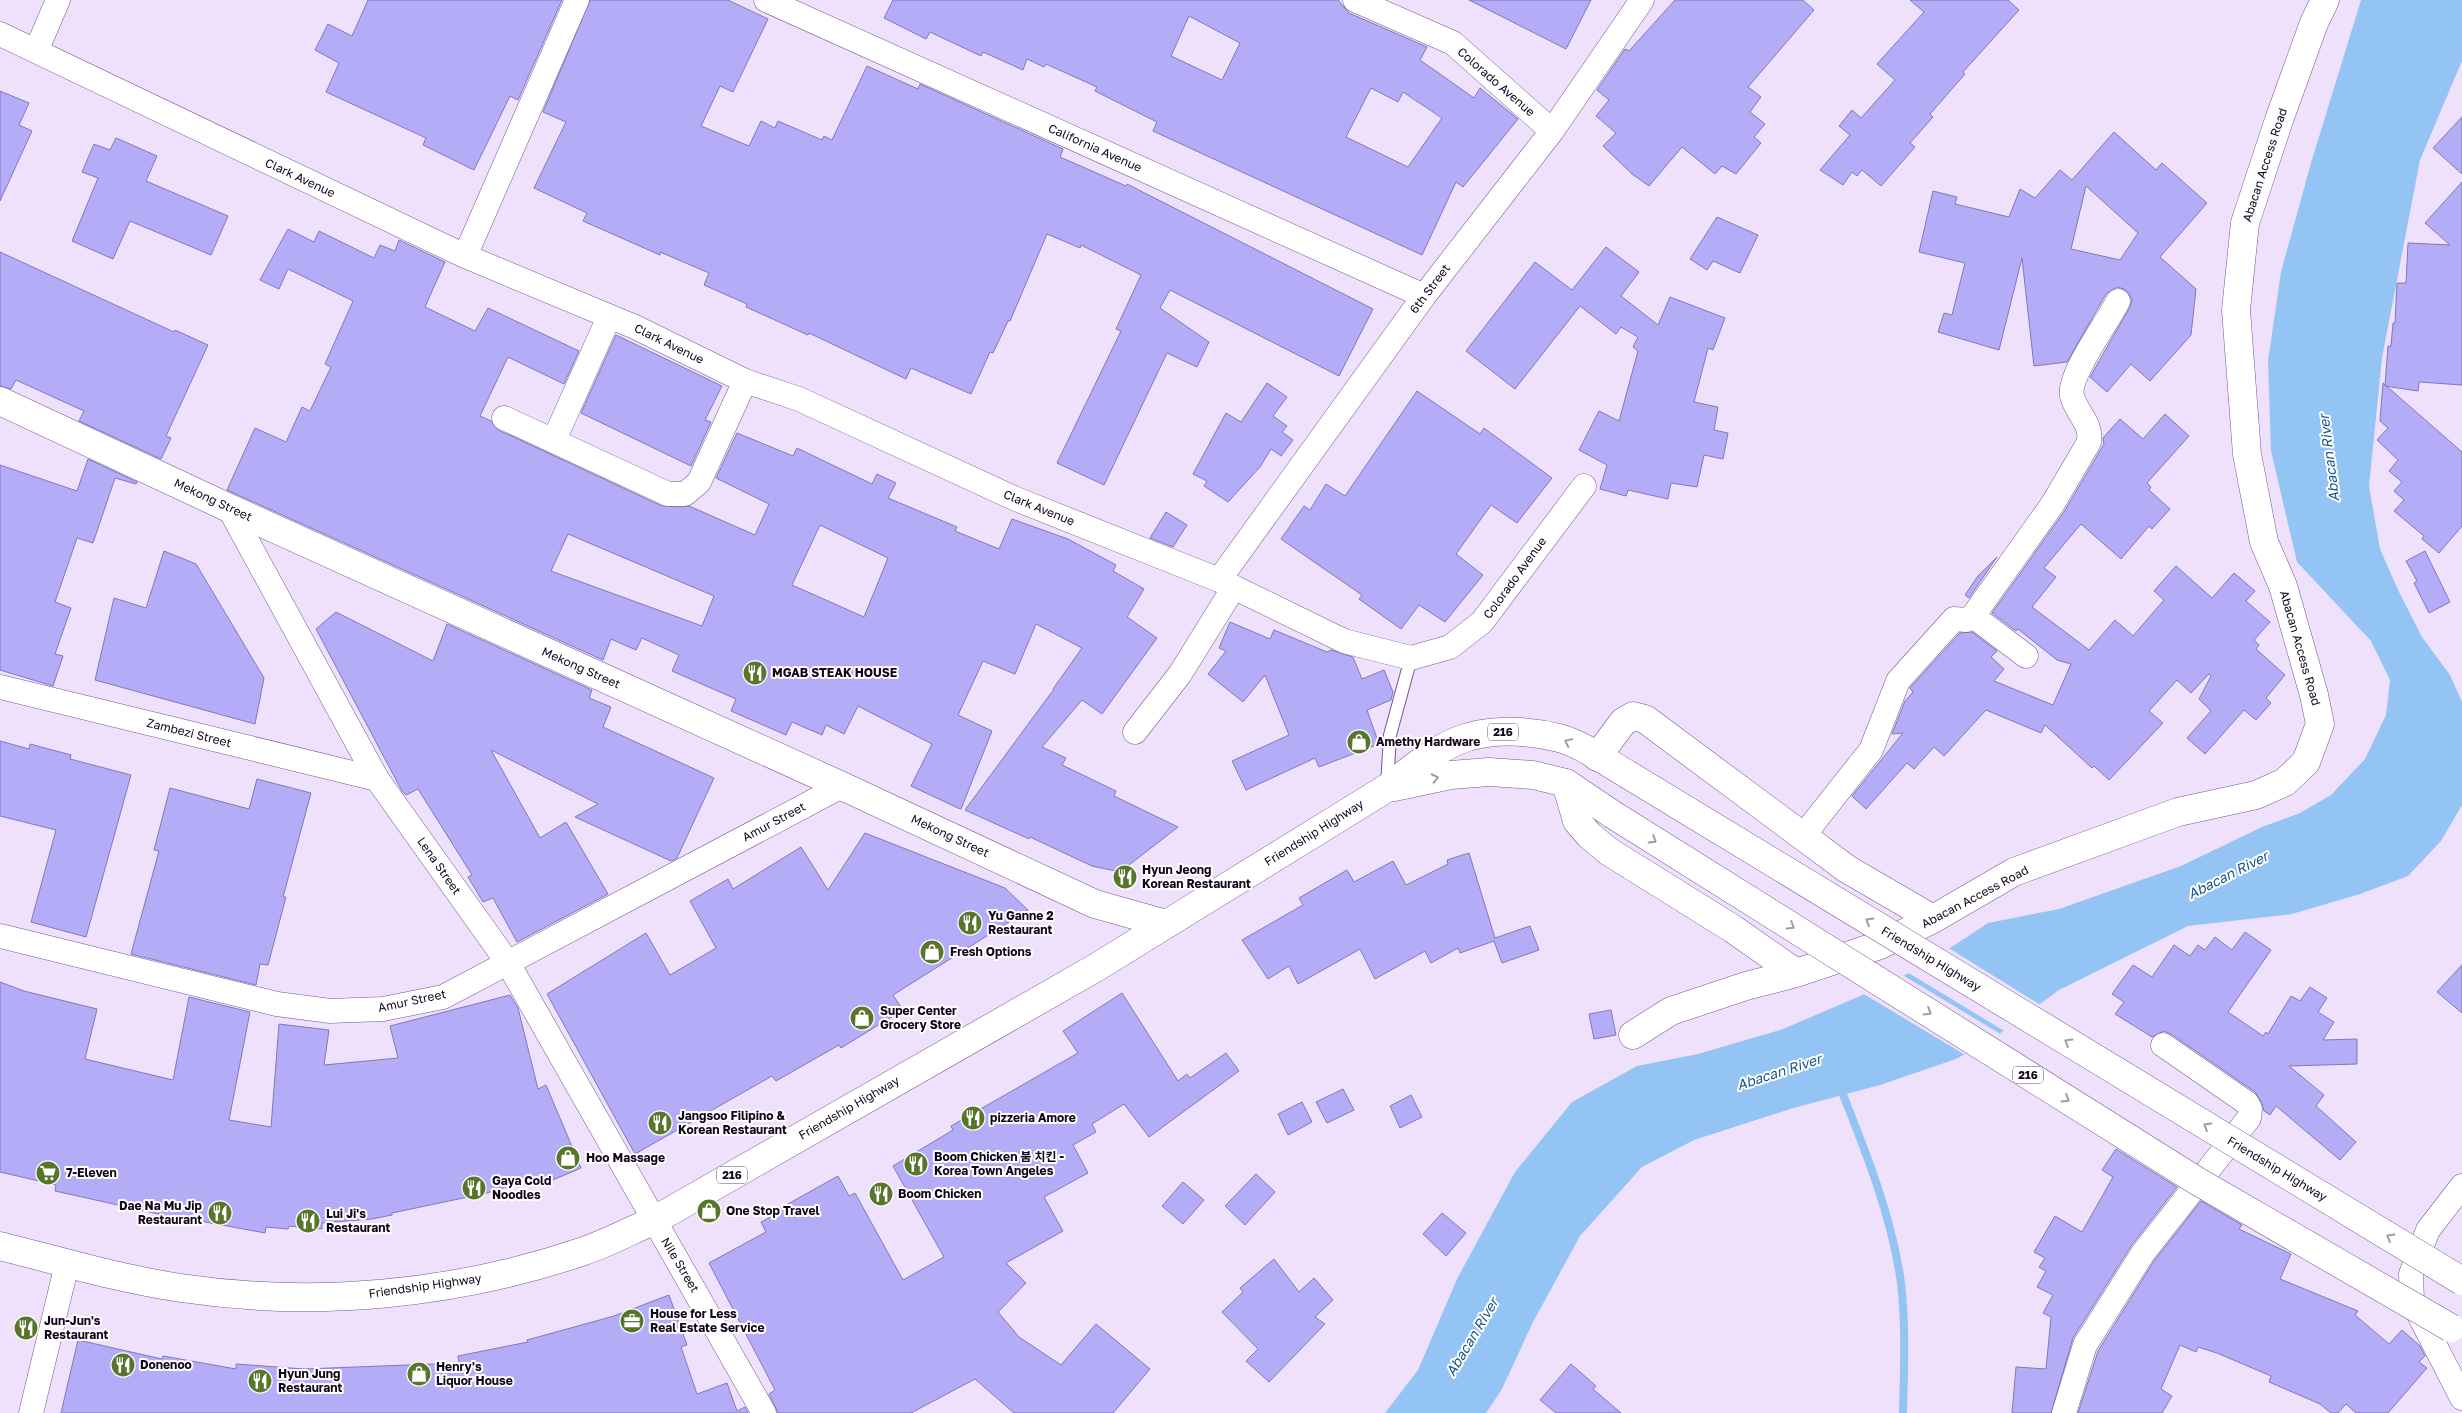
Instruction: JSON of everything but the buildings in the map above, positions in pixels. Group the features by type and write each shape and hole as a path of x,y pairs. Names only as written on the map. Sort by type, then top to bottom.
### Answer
{"main road":[{"name":"Abacan Access Road","path":"1633,1034 1671,1011 1746,986 1796,973 1880,946 1933,920 2014,872 2178,812 2256,795 2285,782 2306,762 2320,724 2314,695 2282,586 2264,542 2247,454 2236,310 2245,223 2282,111 2314,23 2325,0"},
{"name":"Mekong Street","path":"0,402 228,508 842,786 1095,904 1166,924"},
{"path":"1597,757 1623,722 1632,716 1645,719 1847,869 1933,920"},
{"name":"Friendship Highway","path":"0,1246 126,1278 198,1290 288,1297 349,1296 468,1283 584,1251 654,1221 1097,967 1387,788 1421,762 1457,741 1487,732 1524,733 1560,738 1597,757 2462,1281"},
{"name":"Friendship Highway","path":"1387,788 1451,775 1489,772 1533,775 1566,783 1612,814 2197,1181 2456,1331"},
{"path":"1566,783 1577,821 1602,846 1733,929 1796,973"}],"street":[{"path":"36,51 58,0"},
{"path":"465,256 577,0"},
{"name":"California Avenue","path":"766,0 1424,296"},
{"name":"Colorado Avenue","path":"1355,0 1453,43 1552,131"},
{"name":"6th Street","path":"1134,732 1180,674 1227,584 1424,296 1552,131 1642,0"},
{"name":"Clark Avenue","path":"0,34 465,256 636,328 745,381 799,399 1016,499 1227,584 1344,641"},
{"path":"1803,836 1871,750 1898,682 1954,619 1966,620 1973,616 2052,505 2089,442 2091,431 2071,394 2076,370 2118,301"},
{"path":"554,440 609,317"},
{"path":"504,418 668,494 685,494 699,482 745,381"},
{"name":"Colorado Avenue","path":"1344,641 1411,658 1450,647 1482,622 1584,486"},
{"name":"Lena Street","path":"228,508 377,779 508,963 654,1221"},
{"path":"1973,616 2026,656"},
{"name":"Zambezi Street","path":"0,687 377,779"},
{"name":"Amur Street","path":"0,936 277,1004 330,1010 383,1009 443,997 842,786"},
{"path":"2064,1413 2085,1345 2138,1261 2250,1118 2250,1109 2247,1103 2163,1045"},
{"path":"2462,1186 2428,1230 2411,1274 2412,1301 2462,1398"},
{"name":"Nile Street","path":"654,1221 702,1301 764,1413"},
{"path":"31,1413 67,1264"}],"lane":[{"path":"1387,788 1390,734 1411,658"}],"water":[{"name":"Abacan River","path":"2361,0 2462,0 2462,61 2420,160 2382,358 2369,486 2380,549 2422,637 2450,675 2462,702 2462,805 2441,841 2408,876 2360,894 2292,914 2188,926 2059,990 1991,1040 1956,1059 1880,1085 1790,1109 1694,1140 1642,1167 1580,1236 1532,1324 1502,1389 1486,1413 1385,1413 1418,1370 1458,1277 1515,1172 1572,1102 1637,1066 1698,1054 1783,1029 1858,997 1920,968 1988,923 2059,909 2181,866 2262,827 2300,813 2331,795 2365,759 2386,715 2390,680 2371,641 2297,562 2271,451 2268,361 2281,272 2311,163"}],"pier":[{"path":"1947,947 2042,1006 2006,1032 1907,972"},
{"path":"1901,974 2002,1035 1967,1056 1862,993"}],"waterway":[{"path":"1840,1087 1876,1184 1897,1258 1904,1315 1903,1413"}],"place":[{"name":"MGAB STEAK HOUSE","path":"755,673"},
{"name":"Amethy Hardware","path":"1359,742"},
{"name":"Hyun Jeong Korean Restaurant","path":"1125,877"},
{"name":"Yu Ganne 2 Restaurant","path":"970,923"},
{"name":"Fresh Options","path":"932,952"},
{"name":"Super Center Grocery Store","path":"862,1018"},
{"name":"pizzeria Amore","path":"973,1118"},
{"name":"Jangsoo Filipino & Korean Restaurant","path":"660,1123"},
{"name":"Hoo Massage","path":"568,1158"},
{"name":"Boom Chicken 붐 치킨 - Korea Town Angeles","path":"916,1164"},
{"name":"7-Eleven","path":"48,1173"},
{"name":"Gaya Cold Noodles","path":"474,1188"},
{"name":"Boom Chicken","path":"881,1194"},
{"name":"One Stop Travel","path":"709,1211"},
{"name":"Dae Na Mu Jip Restaurant","path":"220,1213"},
{"name":"Lui Ji's Restaurant","path":"308,1221"},
{"name":"House for Less Real Estate Service","path":"632,1321"},
{"name":"Jun-Jun's Restaurant","path":"26,1328"},
{"name":"Donenoo","path":"123,1365"},
{"name":"Henry's Liquor House","path":"419,1374"},
{"name":"Hyun Jung Restaurant","path":"260,1381"}]}
